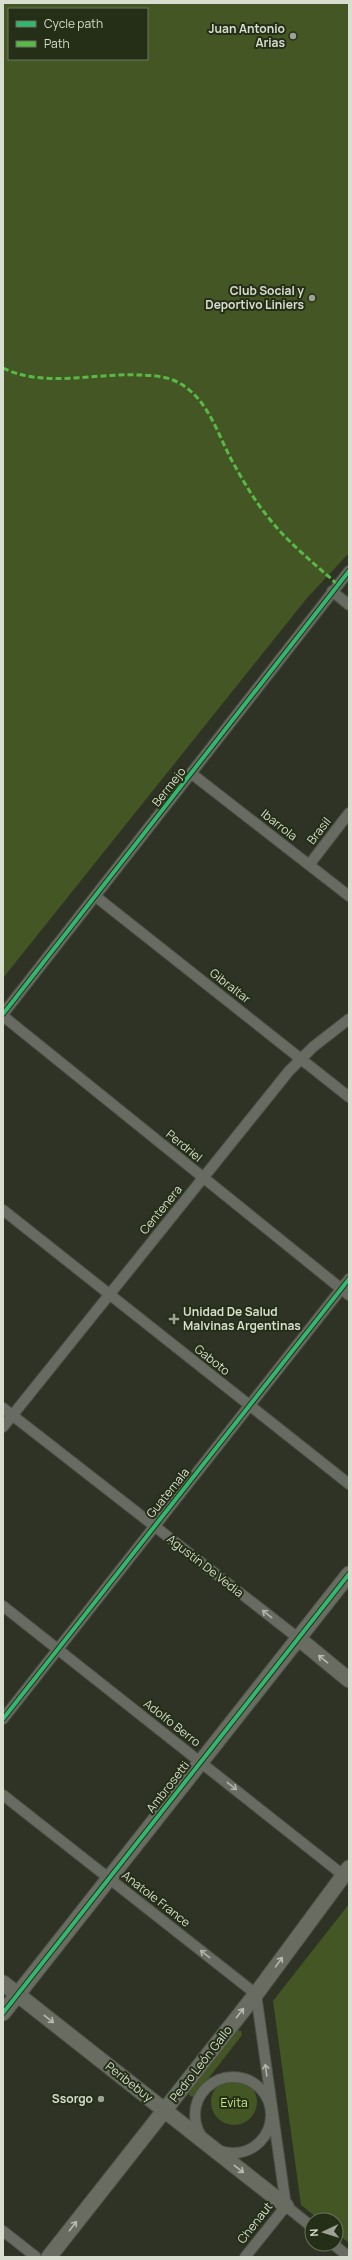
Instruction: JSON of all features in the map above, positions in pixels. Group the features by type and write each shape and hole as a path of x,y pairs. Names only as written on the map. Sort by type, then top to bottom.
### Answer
{"street":[{"name":"Bermejo","path":"3,1015 349,571"},
{"path":"332,591 349,605"},
{"name":"Ibarrola","path":"192,774 349,896"},
{"name":"Brasil","path":"309,864 349,813"},
{"name":"Gibraltar","path":"95,896 349,1096"},
{"name":"Perdriel","path":"3,1015 345,1292"},
{"name":"Centenera","path":"3,1427 203,1178 301,1059 349,1019"},
{"name":"Gaboto","path":"3,1210 349,1484"},
{"name":"Guatemala","path":"3,1719 154,1526 345,1292 349,1279"},
{"name":"Agustín De Vedia","path":"3,1408 298,1638 349,1680"},
{"name":"Ambrosetti","path":"3,2013 349,1574"},
{"name":"Adolfo Berro","path":"3,1606 201,1762 346,1872"},
{"name":"Anatole France","path":"3,1795 256,1994"},
{"name":"Pedro León Gallo","path":"49,2257 256,1994 346,1872"},
{"name":"Peribebuy","path":"3,1983 304,2221"},
{"path":"256,1994 286,2206"},
{"path":"236,2076 249,2080 260,2087 268,2098 272,2111 271,2123 267,2134 259,2144 238,2154 225,2153 204,2141 195,2119 196,2105 202,2093 211,2084 223,2078 236,2076"},
{"name":"Chenaut","path":"245,2257 286,2206"},
{"path":"3,2231 36,2257"}],"green space":[{"path":"3,3 349,3 349,553 307,598 3,978"},
{"path":"349,1904 349,2243 344,2239 344,2212 310,2212 301,2205 273,2001"},
{"path":"236,2030 241,2031 242,2035 194,2097 190,2096 188,2092"},
{"name":"Evita","path":"234,2079 247,2083 253,2089 257,2102 253,2115 247,2121 234,2125 221,2121 215,2115 211,2102 215,2089 221,2083"}],"marked path":[{"path":"3,368 19,374 52,378 142,375 173,380 184,386 194,394 209,414 235,467 263,510 293,544 338,585"}],"cycle path":[{"path":"3,1014 349,571"},
{"path":"3,1719 349,1279"},
{"path":"3,2013 349,1574"}],"place":[{"name":"Juan Antonio Arias","path":"293,36"},
{"name":"Club Social y Deportivo Liniers","path":"312,298"},
{"name":"Unidad De Salud Malvinas Argentinas","path":"174,1319"},
{"name":"Ssorgo","path":"101,2099"}]}
